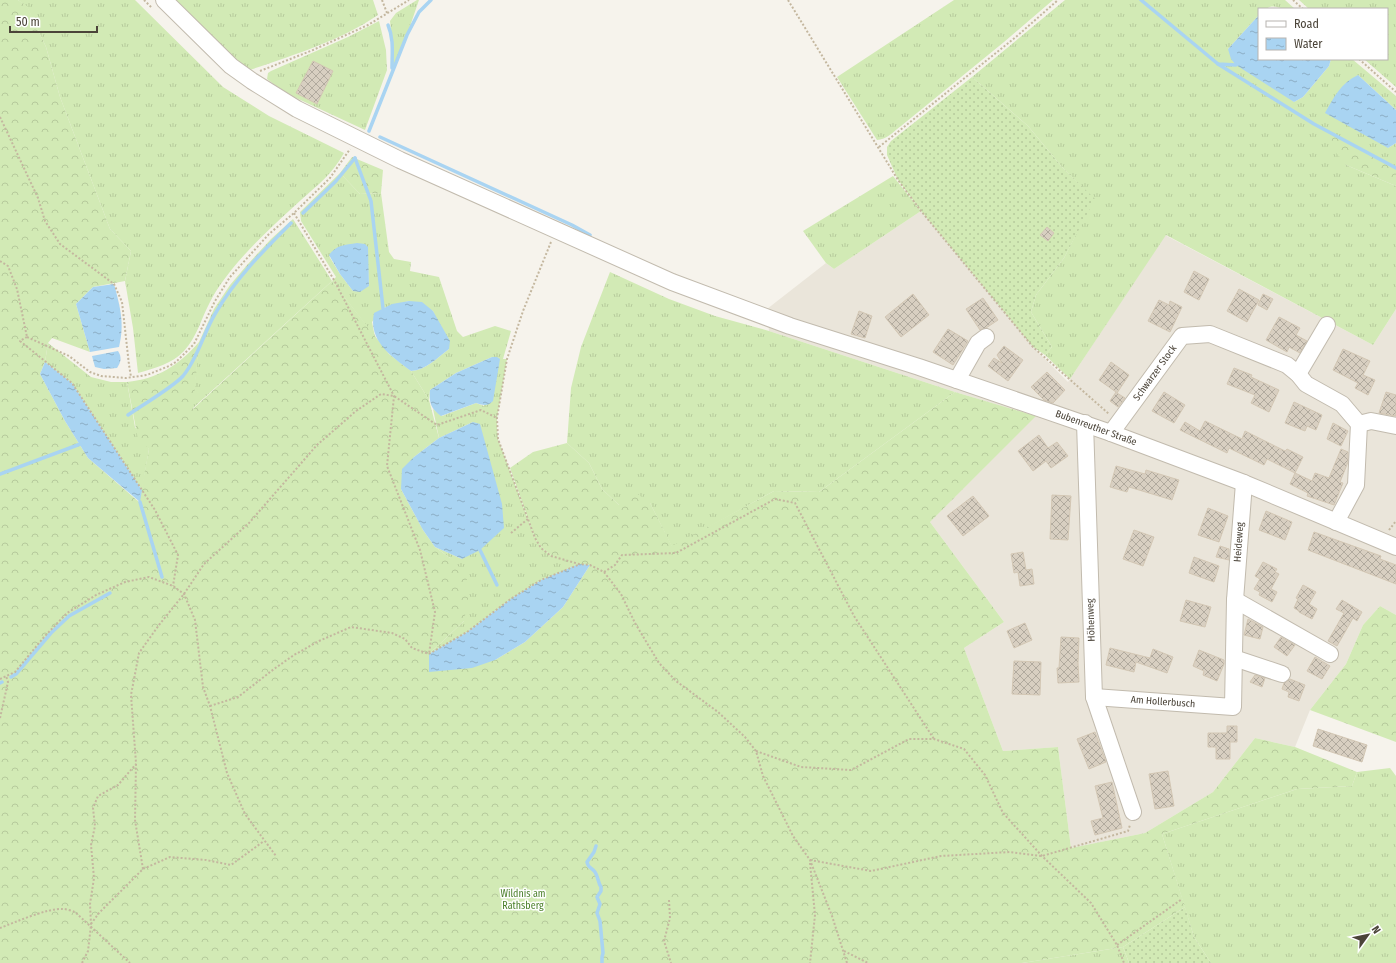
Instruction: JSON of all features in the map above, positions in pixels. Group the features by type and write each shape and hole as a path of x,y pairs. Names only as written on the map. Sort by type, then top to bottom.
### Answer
{"street":[{"name":"Bubenreuther Straße","path":"164,0 231,66 297,110 400,160 672,282 790,326 1085,423 1115,427 1396,547"},
{"path":"1298,374 1327,325"},
{"name":"Schwarzer Stock","path":"1115,427 1182,336 1210,334 1287,365 1298,374 1306,384 1342,404 1359,424"},
{"path":"957,380 978,343 986,337"},
{"path":"1336,522 1356,486 1359,424 1371,421 1396,426"},
{"name":"Höhenweg","path":"1085,423 1094,697 1133,812"},
{"name":"Heideweg","path":"1233,707 1235,600 1244,483"},
{"path":"1235,600 1330,654"},
{"path":"1234,658 1282,674"},
{"name":"Am Hollerbusch","path":"1094,697 1233,707"}],"path":[{"path":"382,0 387,13"},
{"path":"252,81 259,71 313,50 368,25 410,0"},
{"path":"788,0 898,180 921,211 1034,347 1115,427"},
{"path":"878,147 1017,36 1058,0"},
{"path":"1293,0 1302,8"},
{"path":"1360,60 1396,92"},
{"path":"0,117 38,198 45,221 60,244 114,284 122,302 131,377"},
{"path":"27,337 70,356 90,372 101,376 126,378 147,375 169,366 185,354 194,344 214,301 230,277 269,234 294,213 330,178 347,155 351,146"},
{"path":"294,213 334,280 394,396 387,466 420,550 435,612 429,654"},
{"path":"552,240 523,311 507,359 497,418 498,439 529,518 535,538 542,548 551,556 579,564 590,565 604,572 621,594 635,623 660,663 676,681 718,712 745,737 756,751 763,776 793,836 810,860 832,916 847,963"},
{"path":"0,260 8,266 17,289 27,337"},
{"path":"27,337 20,341 72,383 155,510 178,555 173,586"},
{"path":"143,869 135,820 136,764 131,695 139,653 184,594 204,564 248,523 317,445 356,411 381,394 394,396 437,425 481,410 497,418"},
{"path":"604,572 615,565 622,555 676,553 775,499 795,503 854,616 934,739"},
{"path":"511,533 529,518"},
{"path":"210,706 238,697 294,655 319,641 351,627 392,633 405,639 412,648 429,654 467,632 512,598 541,580 579,564"},
{"path":"0,679 14,672 67,613 96,595 125,582 149,577 173,586 184,594 195,620 203,687 210,706 227,773 245,814 276,856"},
{"path":"0,718 8,682 6,676"},
{"path":"756,751 801,767 851,770 909,738 934,739 964,749 986,775 1003,813 1042,856 1091,903 1117,945 1124,963"},
{"path":"82,963 88,951 91,925 90,904 94,878 91,845 95,826 93,808 98,796 118,785 136,764"},
{"path":"810,860 872,871 941,856 1010,852 1042,856 1128,831 1133,812"},
{"path":"91,925 99,913 143,869 170,857 206,860 231,865 264,841"},
{"path":"810,860 815,915 810,963"},
{"path":"1117,945 1182,899"},
{"path":"669,900 670,918 664,940 671,963"},
{"path":"0,928 22,919 52,910 64,909 75,912 91,925 130,963"},
{"path":"843,950 868,963"}],"shaded area":[{"path":"921,211 1038,352 1068,382 1165,235 1373,345 1396,309 1396,615 1380,606 1363,625 1346,664 1310,710 1295,747 1255,738 1213,792 1145,833 1071,848 1058,747 1003,751 964,648 1004,622 930,522 1035,416 955,392 769,331 767,309 826,263 834,269"}],"green space":[{"name":"Wildnis am Rathsberg","path":"0,0 18,0 27,6 46,47 60,97 110,229 131,251 125,281 93,287 76,304 90,352 52,338 48,343 45,362 40,374 65,421 88,458 139,502 149,449 138,439 127,382 149,378 167,370 184,358 199,342 193,409 332,281 389,354 411,371 429,400 439,438 414,457 401,489 423,530 435,547 450,558 466,574 469,595 464,621 429,654 495,660 525,642 563,607 590,565 565,562 558,559 546,551 535,538 510,468 533,452 567,443 589,463 602,489 619,505 636,493 650,503 672,546 774,491 819,492 955,392 1036,416 930,522 1004,622 964,648 1003,751 1058,747 1071,848 1145,833 1213,792 1255,738 1295,747 1357,772 1352,786 1297,789 1162,834 1185,907 1123,947 1022,963 0,963"},
{"path":"18,0 135,0 223,87 269,116 344,153 335,167 325,178 268,230 238,262 213,297 196,334 188,346 174,359 163,365 138,373 133,328 125,281 131,251 110,229 60,97 46,47 27,7"},
{"path":"173,0 373,0 378,15 332,40 250,70 230,56"},
{"path":"419,0 407,35 392,72 392,39 390,21 396,13"},
{"path":"954,0 1053,0 893,133 884,139 877,140 837,77"},
{"path":"1065,0 1285,0 1294,8 1258,8 1258,16 1228,49 1294,102 1303,97 1329,66 1331,60 1353,60 1396,96 1396,110 1358,75 1388,148 1396,143 1396,168 1331,134 1346,165 1396,186 1396,309 1373,345 1166,235 1070,379 1045,355 1052,347 1031,312 1036,295 1064,258 1094,199 1062,167 1028,126 972,77"},
{"path":"1299,0 1396,0 1396,87 1365,60 1388,60 1388,8 1308,8"},
{"path":"379,21 386,50 387,70 365,130 294,97 267,79 268,73 271,71 348,37"},
{"path":"972,77 1028,126 1062,167 1095,199 1064,258 1036,295 1031,312 1052,347 1045,355 1033,347 921,211 898,180 887,155 887,147 891,141"},
{"path":"1330,133 1396,168 1396,186 1346,165 1334,150"},
{"path":"352,157 383,170 381,193 360,194 340,173"},
{"path":"340,173 360,194 381,193 389,252 394,259 411,262 410,271 439,277 457,331 463,337 495,326 511,331 503,359 507,359 497,418 498,439 535,538 544,550 554,556 579,564 541,580 512,598 467,632 429,654 464,621 450,558 435,547 462,559 473,422 439,438 433,409 442,416 476,403 484,406 492,357 456,373 430,390 429,400 411,371 426,366 449,349 433,311 409,301 383,308 372,322 375,337 332,281 336,277 301,221 300,212","holes":["329,256 368,268 369,286 353,291"]},
{"path":"893,176 921,211 834,269 826,263 803,231"},
{"path":"293,219 332,281 192,409 199,342 214,309 230,285 247,265 271,239"},
{"path":"610,272 669,299 715,316 769,331 955,392 819,492 774,491 672,547 650,503 619,505 602,489 589,463 567,443 571,388 581,347"},
{"path":"48,343 91,377 111,382 127,382 135,427 149,449 142,490 72,383 45,362"},
{"path":"1380,606 1396,615 1396,742 1310,710 1346,664 1363,625"},
{"path":"1390,768 1396,776 1396,963 1211,963 1194,937 1162,834 1297,789 1352,786 1357,772"},
{"path":"1185,907 1194,937 1211,963 1129,963 1123,947"},
{"path":"1123,947 1129,963 1022,963"}],"water":[{"path":"1258,16 1258,60 1331,60 1329,66 1303,97 1294,102 1236,65 1231,59 1228,49"},
{"path":"1358,75 1396,110 1396,143 1388,148 1325,113 1342,86"},
{"path":"357,243 365,244 368,247 369,286 360,292 353,291 340,274 329,255 338,247"},
{"path":"114,284 122,323 119,347 90,352 76,304 93,287"},
{"path":"409,301 422,302 433,311 450,341 449,349 436,360 422,368 411,371 396,360 383,347 374,332 373,323 374,313 392,304"},
{"path":"118,351 120,360 117,368 104,369 95,367 92,356"},
{"path":"492,357 497,357 500,359 493,401 491,403 483,405 476,403 441,416 435,411 430,402 430,390 456,373"},
{"path":"45,362 72,383 142,490 140,502 88,458 65,421 40,374"},
{"path":"473,422 480,424 502,504 504,528 480,550 462,559 435,547 423,530 401,489 402,469 414,457 439,438"},
{"path":"579,564 590,565 563,607 525,642 495,660 472,668 429,672 429,654 467,632 512,598 541,580"}],"building":[{"path":"313,61 333,71 317,104 296,93"},
{"path":"1047,227 1054,233 1048,241 1040,235"},
{"path":"1194,271 1209,279 1199,300 1184,292"},
{"path":"1239,289 1259,300 1247,322 1227,311"},
{"path":"913,294 929,315 901,337 885,317"},
{"path":"1263,294 1273,299 1267,310 1258,305"},
{"path":"983,298 998,320 980,330 966,309"},
{"path":"1159,300 1169,305 1170,301 1182,307 1170,332 1148,321"},
{"path":"859,311 872,316 865,338 851,334"},
{"path":"1279,317 1300,328 1296,335 1307,341 1300,353 1289,347 1287,352 1266,340"},
{"path":"948,329 968,341 953,365 933,352"},
{"path":"1004,346 1023,360 1008,381 988,366 994,358 1002,363 997,355"},
{"path":"1343,349 1370,361 1363,375 1375,380 1368,395 1355,388 1358,383 1333,370"},
{"path":"1111,362 1129,375 1117,393 1125,398 1118,407 1110,401 1116,392 1099,380"},
{"path":"1234,368 1252,375 1251,377 1279,390 1269,412 1251,403 1255,395 1227,384"},
{"path":"1047,372 1065,390 1053,403 1044,400 1031,387"},
{"path":"1164,392 1185,405 1174,423 1152,411"},
{"path":"1386,392 1396,395 1396,416 1379,413"},
{"path":"1294,402 1322,415 1316,430 1307,426 1305,431 1285,423"},
{"path":"1205,421 1242,439 1245,431 1285,451 1287,449 1303,457 1295,473 1267,459 1264,465 1229,448 1227,453 1180,430 1185,422 1200,431"},
{"path":"1333,423 1348,431 1341,446 1327,439"},
{"path":"1039,435 1048,448 1057,442 1068,456 1051,468 1046,461 1033,471 1018,451"},
{"path":"1341,449 1348,452 1348,462 1340,482 1343,483 1334,505 1307,496 1308,493 1290,484 1295,473 1312,481 1315,473 1329,478"},
{"path":"1116,466 1145,474 1146,470 1179,480 1172,500 1129,487 1127,492 1110,487"},
{"path":"1052,495 1071,496 1068,540 1050,539"},
{"path":"973,496 989,516 963,536 947,516"},
{"path":"1208,508 1228,516 1219,542 1198,535"},
{"path":"1266,511 1292,522 1285,540 1259,530"},
{"path":"1134,530 1154,537 1143,566 1123,559"},
{"path":"1314,532 1381,556 1380,559 1396,565 1396,584 1308,550"},
{"path":"1220,546 1229,549 1229,560 1216,557"},
{"path":"1023,552 1026,570 1032,569 1034,584 1020,586 1018,572 1014,573 1011,554"},
{"path":"1194,557 1219,566 1214,582 1189,573"},
{"path":"1263,562 1277,569 1275,572 1279,574 1271,589 1277,592 1272,602 1259,595 1260,592 1254,589 1260,579 1255,576"},
{"path":"1303,585 1316,592 1309,604 1317,609 1312,619 1294,608 1298,599 1296,598"},
{"path":"1186,600 1211,607 1205,627 1180,621"},
{"path":"1342,600 1362,612 1357,621 1353,618 1337,646 1328,641 1344,613 1336,609"},
{"path":"1248,619 1263,627 1260,639 1244,635"},
{"path":"1025,623 1032,640 1014,648 1007,631"},
{"path":"1061,637 1079,638 1079,682 1058,683 1057,668 1059,668"},
{"path":"1281,637 1295,645 1287,656 1274,647"},
{"path":"1110,648 1150,658 1153,649 1173,657 1167,673 1136,662 1134,672 1106,665"},
{"path":"1199,650 1224,660 1224,664 1217,681 1203,675 1204,671 1193,666"},
{"path":"1315,657 1330,666 1322,679 1307,671"},
{"path":"1014,661 1041,662 1040,695 1012,694"},
{"path":"1255,675 1265,678 1262,687 1250,682"},
{"path":"1290,679 1305,685 1299,701 1288,697 1289,692 1282,689 1284,683"},
{"path":"1227,726 1237,726 1237,742 1230,742 1230,759 1216,759 1216,747 1208,747 1208,733 1227,733"},
{"path":"1318,729 1367,745 1362,762 1313,746"},
{"path":"1095,732 1106,762 1089,769 1077,739"},
{"path":"1168,771 1174,806 1155,809 1149,774"},
{"path":"1112,782 1122,828 1095,835 1091,821 1103,818 1095,786"}],"waterway":[{"path":"369,131 407,35 419,12 431,0"},
{"path":"1141,0 1218,64 1236,65"},
{"path":"388,25 392,41 392,68"},
{"path":"1218,64 1314,124 1396,168"},
{"path":"380,137 572,225 590,235"},
{"path":"355,158 371,201 383,308"},
{"path":"303,213 336,181 355,158"},
{"path":"128,415 164,391 183,376 193,362 215,314 231,289 240,277 291,223"},
{"path":"0,474 83,443"},
{"path":"140,502 162,577"},
{"path":"480,550 497,585"},
{"path":"11,677 16,674 51,633 69,616 110,593"},
{"path":"596,846 587,864 594,870 601,887 601,891 597,897 600,904 597,913 600,921 603,953 602,963"}]}
